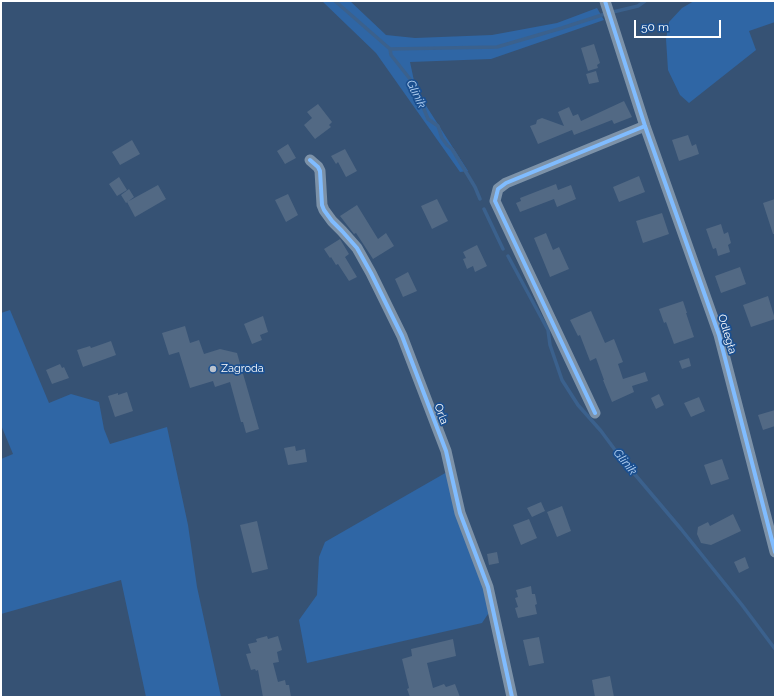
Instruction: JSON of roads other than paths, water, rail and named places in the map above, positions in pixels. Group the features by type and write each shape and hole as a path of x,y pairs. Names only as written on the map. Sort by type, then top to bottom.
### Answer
{"street":[{"name":"Odległa","path":"605,1 645,126 719,334 775,552"},
{"path":"595,414 494,201 498,189 506,183 645,126"},
{"name":"Orla","path":"310,160 318,166 320,172 322,205 324,210 332,222 357,248 402,336 446,451 460,512 488,587 512,697"}],"waterway":[{"name":"Glinik","path":"335,1 390,49 391,55 410,79 412,90 421,102 428,119 438,126 442,138 452,149 475,187 480,199"},
{"name":"Glinik","path":"613,12 638,6 645,1"},
{"path":"390,49 497,47 605,14"},
{"name":"Glinik","path":"484,209 503,249"},
{"name":"Glinik","path":"508,256 548,330 550,345 562,380 578,405 681,529 775,649"}],"place":[{"name":"Zagroda","path":"213,369"}]}
